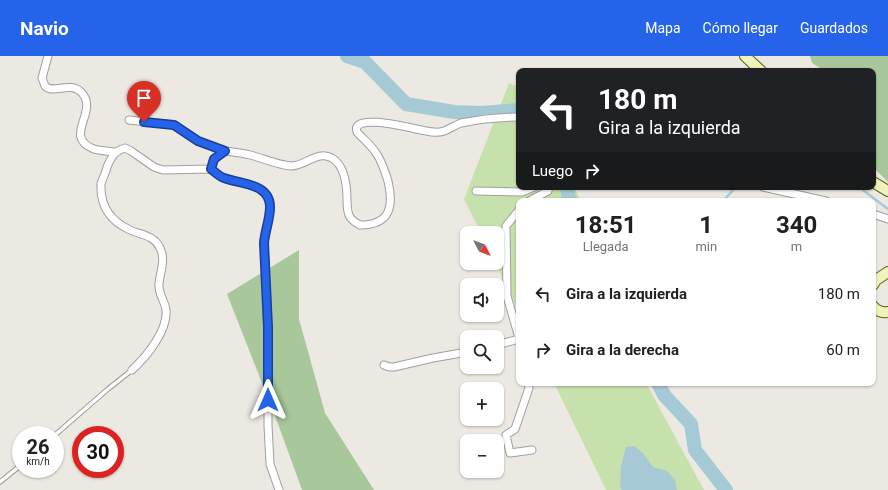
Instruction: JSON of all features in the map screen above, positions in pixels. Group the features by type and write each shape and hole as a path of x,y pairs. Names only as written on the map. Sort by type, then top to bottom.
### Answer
{"street":[{"path":"48,56 42,78 45,86 50,89 72,87 77,89 86,100 87,108 80,130 81,138 87,144 95,149 115,152 125,148 131,150 154,167 163,170 211,169 223,178 242,182 262,189 270,200 270,217 265,233 264,243 268,327 268,425 270,464 280,490"},
{"path":"746,56 758,68"},
{"path":"129,120 174,125 198,141 225,151 248,154 291,166 298,165 319,156 326,156 333,159 340,165 347,186 347,210 349,216 360,225 365,225 376,223 386,216 390,210 391,203 390,190 385,172 377,153 356,130 360,123 394,124 426,131 443,132 459,123 516,117"},
{"path":"211,169 214,159 225,151"},
{"path":"115,152 110,160 101,183 105,210 113,220 129,230 150,237 160,248 163,258 159,285 166,310 165,320 161,331 151,348 132,370"},
{"path":"876,184 888,191"},
{"path":"476,191 522,192 527,190"},
{"path":"535,198 548,190"},
{"path":"776,190 812,198"},
{"path":"516,214 506,226 507,296 516,328"},
{"path":"876,215 888,219"},
{"path":"876,280 888,272"},
{"path":"876,309 882,312 888,312"},
{"path":"504,343 516,339"},
{"path":"384,365 394,367 460,353"},
{"path":"529,386 515,429 506,436 510,453 532,450"}],"lane":[{"path":"64,427 132,370"},
{"path":"0,482 12,472"}],"green space":[{"path":"810,56 888,56 888,182 876,170 876,68 820,68 812,63"},
{"path":"509,83 516,86 516,190 576,190 580,198 516,198 516,306 504,281 504,278 502,278 498,270 504,270 504,226 478,226 464,199"},
{"path":"299,250 299,319 325,413 374,490 302,490 277,421 227,294"},
{"path":"555,386 648,386 704,490 606,490"}],"water":[{"path":"634,446 643,453 653,467 667,471 675,480 677,490 622,490 620,488 621,467 626,447"}],"waterway":[{"path":"347,56 365,62 406,104 454,112 481,113 516,110"},
{"path":"568,190 569,198"},
{"path":"726,198 733,190"},
{"path":"863,190 874,198"},
{"path":"876,200 888,209"},
{"path":"660,386 664,395 691,424 695,450 726,490"}],"route":[{"path":"144,122 174,125 198,141 225,151 214,159 211,169 223,178 242,182 262,189 270,200 270,217 265,233 264,243 268,327 268,400"}]}
